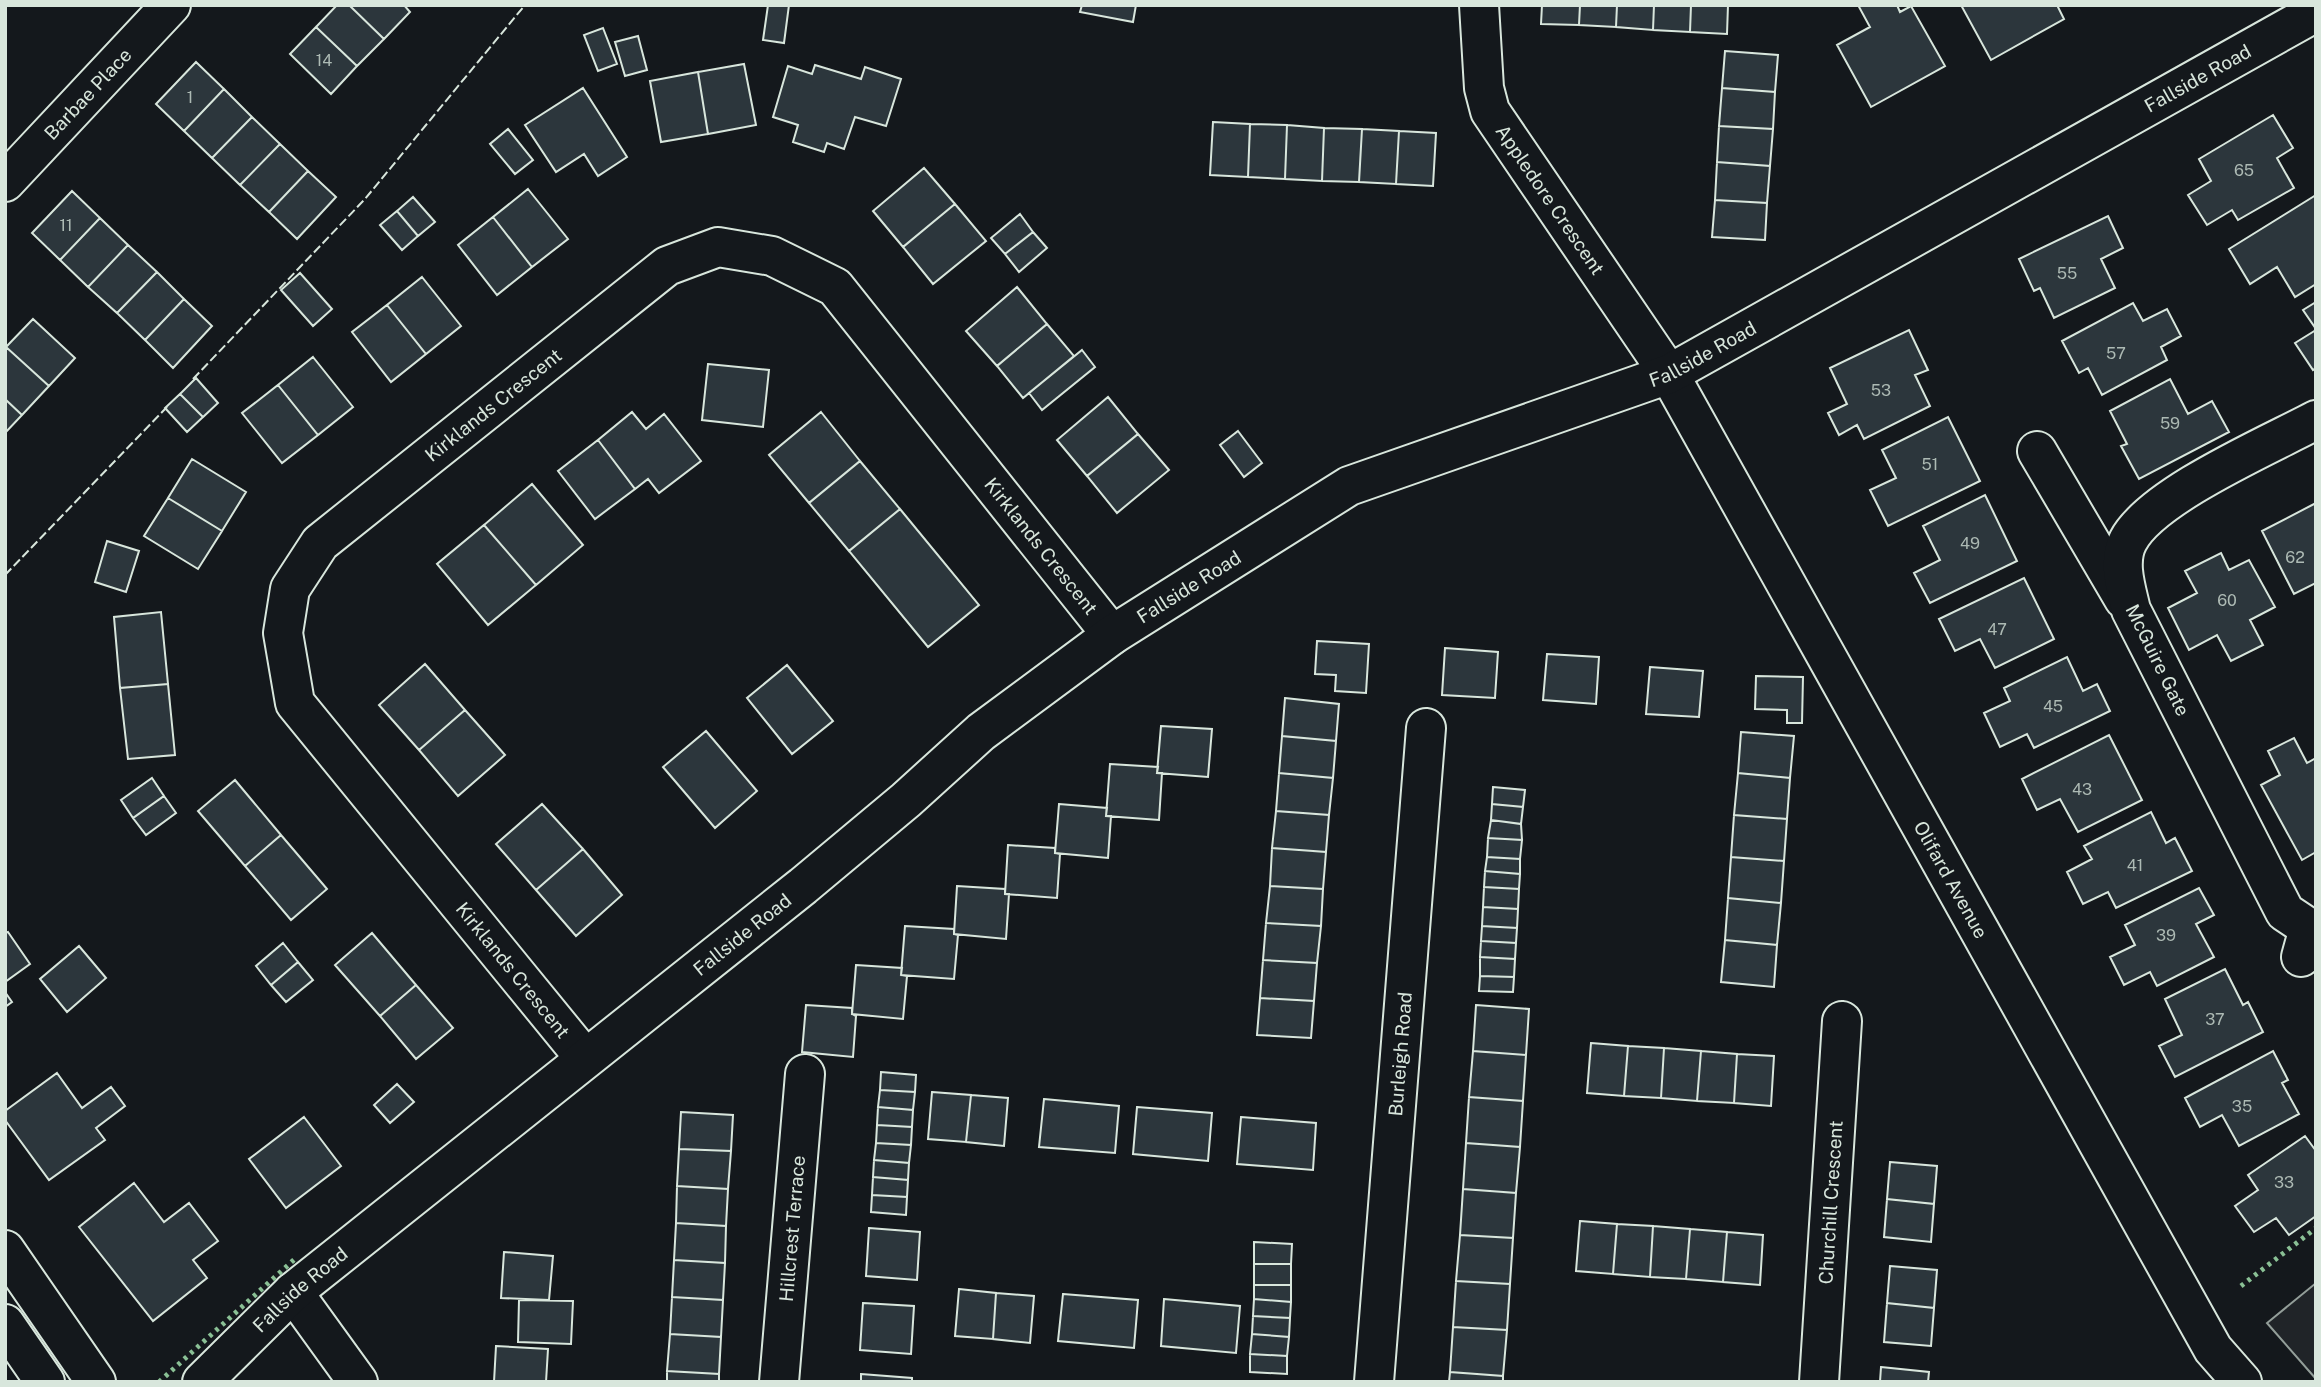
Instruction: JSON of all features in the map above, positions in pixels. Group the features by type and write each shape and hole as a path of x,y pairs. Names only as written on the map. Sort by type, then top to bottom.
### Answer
{"street":[{"name":"Barbae Place","path":"5,181 171,5"},
{"name":"Appledore Crescent","path":"1479,5 1484,88 1490,111 1669,374"},
{"name":"Fallside Road","path":"202,1382 293,1292 584,1057 803,886 906,800 981,732 1112,635 1349,486 1669,374 2316,12"},
{"name":"Kirklands Crescent","path":"584,1057 295,703 283,633 290,589 320,543 667,266 718,247 772,256 835,287 1112,635"},
{"name":"Olifard Avenue","path":"1669,374 2213,1349 2242,1382"},
{"name":"McGuire Gate","path":"2308,938 2285,912 2131,610 2122,573 2128,542 2162,503 2316,420"},
{"path":"2037,451 2131,610"},
{"name":"Burleigh Road","path":"1374,1382 1426,728"},
{"name":"Churchill Crescent","path":"1819,1382 1842,1021"},
{"name":"Hillcrest Terrace","path":"779,1382 805,1074"},
{"path":"5,1250 96,1382"},
{"path":"293,1292 358,1382"},
{"path":"5,1324 45,1382"}],"shaded area":[{"path":"2316,1283 2316,1379 2267,1323"}],"building":[{"path":"337,5 349,5 384,39 357,66 316,27"},
{"path":"349,5 404,5 410,12 384,39"},
{"path":"768,5 789,5 784,43 763,40"},
{"path":"1082,5 1136,5 1133,22 1080,12"},
{"path":"1542,5 1580,5 1579,25 1541,24"},
{"path":"1580,5 1617,5 1616,27 1579,25"},
{"path":"1617,5 1654,5 1653,30 1616,27"},
{"path":"1654,5 1691,5 1690,32 1653,30"},
{"path":"1691,5 1728,5 1727,34 1690,32"},
{"path":"1858,5 1897,5 1900,12 1911,6 1945,66 1871,107 1837,45 1870,27"},
{"path":"1961,5 2057,5 2064,19 1991,60"},
{"path":"316,27 357,66 331,94 290,54"},
{"path":"603,28 617,64 598,71 584,35"},
{"path":"638,36 647,70 625,76 615,42"},
{"path":"1725,51 1778,55 1775,92 1722,88"},
{"path":"196,62 224,89 184,131 156,104"},
{"path":"744,64 756,125 708,134 698,72"},
{"path":"815,65 861,79 865,67 901,79 886,126 855,117 844,149 827,143 824,152 793,142 798,125 773,117 788,66 812,74"},
{"path":"698,72 708,134 661,142 650,81"},
{"path":"583,88 627,157 598,176 584,154 556,172 525,125"},
{"path":"1722,88 1775,92 1773,129 1719,126"},
{"path":"224,89 252,117 212,158 184,131"},
{"path":"2273,115 2293,148 2277,158 2294,188 2238,220 2232,210 2207,225 2188,195 2211,181 2199,159"},
{"path":"252,117 280,144 240,185 212,158"},
{"path":"1213,122 1250,124 1248,177 1210,175"},
{"path":"1250,124 1287,125 1285,179 1248,177"},
{"path":"1287,125 1324,128 1322,181 1285,179"},
{"path":"1719,126 1773,129 1770,166 1717,162"},
{"path":"1324,128 1362,129 1359,182 1322,181"},
{"path":"508,129 533,160 515,174 490,144"},
{"path":"1362,129 1399,131 1396,184 1359,182"},
{"path":"1399,131 1436,133 1433,186 1396,184"},
{"path":"280,144 308,171 269,212 240,185"},
{"path":"1717,162 1770,166 1767,203 1715,200"},
{"path":"924,168 955,204 903,247 873,211"},
{"path":"308,171 336,197 297,239 269,212"},
{"path":"528,189 568,239 532,267 493,217"},
{"path":"72,191 100,218 60,260 32,233"},
{"path":"2316,195 2316,284 2295,297 2277,267 2250,284 2229,249"},
{"path":"413,197 435,222 418,236 397,211"},
{"path":"1715,200 1767,203 1765,240 1712,237"},
{"path":"955,204 986,241 933,284 903,247"},
{"path":"397,211 418,236 402,250 380,225"},
{"path":"1020,214 1033,232 1005,254 991,238"},
{"path":"2108,216 2123,248 2101,259 2115,288 2054,318 2040,288 2034,291 2019,259"},
{"path":"493,217 532,267 497,295 458,245"},
{"path":"100,218 128,245 88,287 60,260"},
{"path":"1033,232 1047,248 1019,272 1005,254"},
{"path":"128,245 157,272 117,313 88,287"},
{"path":"157,272 184,299 145,340 117,313"},
{"path":"300,273 332,309 313,326 281,290"},
{"path":"422,277 461,326 426,354 387,305"},
{"path":"1017,287 1047,324 997,366 966,331"},
{"path":"184,299 212,326 173,368 145,340"},
{"path":"2316,302 2316,329 2303,310"},
{"path":"2133,303 2143,321 2167,309 2181,336 2161,347 2167,360 2102,395 2088,368 2079,373 2062,341"},
{"path":"387,305 426,354 391,382 352,332"},
{"path":"33,319 75,358 49,386 6,347"},
{"path":"1047,324 1074,356 1023,398 997,366"},
{"path":"1909,330 1928,370 1915,375 1930,406 1864,439 1857,425 1839,435 1828,413 1847,404 1830,368"},
{"path":"2316,330 2316,368 2313,370 2295,343"},
{"path":"6,347 49,386 22,415 5,399"},
{"path":"1082,350 1095,367 1042,410 1029,393"},
{"path":"313,357 353,407 318,435 278,385"},
{"path":"708,364 769,370 763,427 702,420"},
{"path":"196,378 218,403 203,417 180,394"},
{"path":"2170,379 2188,414 2212,401 2229,432 2139,479 2121,446 2127,444 2110,411"},
{"path":"278,385 318,435 282,463 242,413"},
{"path":"180,394 203,417 187,432 165,408"},
{"path":"1108,397 1138,434 1087,476 1057,440"},
{"path":"5,399 22,415 5,433"},
{"path":"632,412 646,429 664,414 701,461 659,493 648,479 635,489 598,440"},
{"path":"821,412 860,461 809,503 769,455"},
{"path":"1948,417 1980,481 1888,526 1870,490 1896,478 1882,450"},
{"path":"1238,431 1262,463 1244,477 1220,445"},
{"path":"1138,434 1169,470 1117,513 1087,476"},
{"path":"598,440 635,489 595,519 558,471"},
{"path":"192,459 246,492 222,531 168,498"},
{"path":"860,461 900,509 849,551 809,503"},
{"path":"532,484 583,545 536,585 484,525"},
{"path":"1985,495 2017,561 1930,603 1914,573 1940,560 1923,526"},
{"path":"168,498 222,531 198,569 144,536"},
{"path":"2316,503 2316,583 2294,594 2262,531"},
{"path":"900,509 979,605 928,647 849,551"},
{"path":"484,525 536,585 488,625 437,564"},
{"path":"107,541 139,551 126,592 95,582"},
{"path":"2221,553 2229,570 2249,560 2275,607 2250,620 2263,645 2231,661 2217,635 2189,650 2168,608 2197,593 2185,571"},
{"path":"2024,578 2054,639 1995,668 1980,639 1955,651 1939,619"},
{"path":"161,612 168,684 120,688 114,617"},
{"path":"1317,641 1369,644 1366,693 1335,691 1336,675 1315,674"},
{"path":"1445,648 1498,652 1495,698 1442,695"},
{"path":"1547,654 1599,657 1596,704 1543,700"},
{"path":"2067,657 2083,691 2097,684 2110,711 2034,748 2027,734 2000,747 1984,713 2010,701 2004,688"},
{"path":"425,664 465,710 419,750 379,705"},
{"path":"787,665 833,721 792,754 747,698"},
{"path":"1650,667 1703,671 1699,717 1646,714"},
{"path":"1756,676 1803,677 1802,723 1787,723 1787,710 1755,709"},
{"path":"168,684 175,755 128,759 120,688"},
{"path":"1285,698 1339,704 1336,741 1282,736"},
{"path":"465,710 505,755 458,796 419,750"},
{"path":"1161,726 1212,729 1208,777 1157,773"},
{"path":"706,731 757,791 715,828 663,767"},
{"path":"1741,732 1794,736 1790,778 1738,773"},
{"path":"2109,735 2142,800 2078,832 2060,799 2037,810 2022,779"},
{"path":"1282,736 1336,741 1333,778 1279,773"},
{"path":"2294,738 2307,763 2316,758 2316,852 2302,860 2261,785 2280,775 2268,751"},
{"path":"1110,764 1158,767 1157,773 1162,773 1159,820 1106,816"},
{"path":"1279,773 1333,778 1329,815 1276,811"},
{"path":"1738,773 1790,778 1787,819 1734,815"},
{"path":"152,778 164,796 133,818 121,800"},
{"path":"235,780 281,835 245,866 198,811"},
{"path":"1493,787 1525,790 1523,807 1492,804"},
{"path":"164,796 176,813 146,835 133,818"},
{"path":"542,804 583,849 536,890 496,844"},
{"path":"1059,804 1107,808 1106,816 1111,816 1108,858 1055,853"},
{"path":"1492,804 1523,807 1521,824 1491,820"},
{"path":"1276,811 1329,815 1326,852 1272,848"},
{"path":"2151,812 2166,843 2175,838 2192,871 2116,908 2108,892 2083,904 2067,872 2092,859 2084,846"},
{"path":"1734,815 1787,819 1784,861 1731,857"},
{"path":"1491,820 1521,824 1522,840 1488,838"},
{"path":"281,835 327,889 291,920 245,866"},
{"path":"1488,838 1522,840 1520,859 1487,857"},
{"path":"1008,845 1055,848 1055,853 1060,854 1057,898 1005,894"},
{"path":"1272,848 1326,852 1323,889 1270,886"},
{"path":"583,849 622,895 576,936 536,890"},
{"path":"1487,857 1520,859 1520,874 1485,871"},
{"path":"1731,857 1784,861 1781,903 1728,898"},
{"path":"1485,871 1520,874 1519,889 1484,887"},
{"path":"957,886 1005,889 1005,894 1009,894 1006,939 954,934"},
{"path":"1270,886 1323,889 1321,926 1266,923"},
{"path":"1484,887 1519,889 1518,909 1483,907"},
{"path":"2199,888 2214,915 2196,924 2214,957 2157,986 2150,972 2124,985 2110,957 2135,945 2125,925"},
{"path":"1728,898 1781,903 1777,945 1725,940"},
{"path":"1483,907 1518,909 1517,928 1482,926"},
{"path":"1266,923 1321,926 1317,963 1263,960"},
{"path":"905,926 954,929 954,934 958,935 954,979 901,975"},
{"path":"1482,926 1517,928 1516,943 1481,941"},
{"path":"8,932 30,964 5,982 5,933"},
{"path":"372,933 416,985 380,1016 335,965"},
{"path":"1725,940 1777,945 1774,987 1721,982"},
{"path":"1481,941 1516,943 1515,959 1480,957"},
{"path":"283,943 298,962 271,985 256,966"},
{"path":"79,946 106,978 67,1012 40,979"},
{"path":"1480,957 1515,959 1514,977 1480,976"},
{"path":"1263,960 1317,963 1314,1001 1260,998"},
{"path":"298,962 313,980 286,1002 271,985"},
{"path":"856,965 902,968 901,975 907,976 903,1019 852,1014"},
{"path":"2225,969 2243,1005 2248,1002 2263,1032 2175,1077 2159,1046 2182,1035 2165,999"},
{"path":"1480,976 1514,977 1513,992 1479,991"},
{"path":"416,985 453,1028 416,1059 380,1016"},
{"path":"5,992 12,1002 5,1007"},
{"path":"1260,998 1314,1001 1311,1038 1257,1035"},
{"path":"806,1005 852,1008 852,1014 856,1016 853,1057 802,1052"},
{"path":"1476,1005 1529,1009 1526,1055 1473,1051"},
{"path":"1591,1043 1628,1046 1624,1096 1587,1093"},
{"path":"1628,1046 1664,1048 1661,1098 1624,1096"},
{"path":"1664,1048 1701,1051 1697,1101 1661,1098"},
{"path":"1473,1051 1526,1055 1523,1101 1469,1097"},
{"path":"1701,1051 1737,1054 1734,1103 1697,1101"},
{"path":"2273,1051 2288,1080 2282,1083 2299,1114 2239,1146 2222,1115 2200,1127 2185,1098"},
{"path":"1737,1054 1774,1056 1771,1106 1734,1103"},
{"path":"881,1072 916,1075 915,1092 880,1090"},
{"path":"57,1073 82,1108 111,1087 125,1106 96,1128 105,1140 49,1180 5,1120 5,1111"},
{"path":"397,1084 414,1102 390,1123 374,1105"},
{"path":"880,1090 915,1092 913,1110 878,1107"},
{"path":"932,1092 971,1095 966,1142 928,1139"},
{"path":"971,1095 1008,1098 1004,1146 966,1142"},
{"path":"1469,1097 1523,1101 1520,1147 1466,1143"},
{"path":"1044,1099 1119,1106 1115,1153 1039,1147"},
{"path":"878,1107 913,1110 912,1127 877,1125"},
{"path":"1137,1107 1212,1113 1208,1161 1133,1154"},
{"path":"681,1112 733,1115 731,1151 679,1149"},
{"path":"304,1117 341,1166 286,1208 249,1159"},
{"path":"1241,1117 1316,1123 1313,1170 1237,1164"},
{"path":"877,1125 912,1127 911,1145 876,1143"},
{"path":"2305,1136 2316,1151 2316,1216 2289,1235 2276,1218 2254,1232 2235,1206 2258,1190 2248,1175"},
{"path":"876,1143 911,1145 909,1163 874,1160"},
{"path":"1466,1143 1520,1147 1516,1193 1463,1189"},
{"path":"679,1149 731,1151 728,1189 677,1186"},
{"path":"874,1160 909,1163 908,1180 873,1177"},
{"path":"1890,1162 1937,1166 1934,1204 1887,1199"},
{"path":"873,1177 908,1180 907,1197 872,1195"},
{"path":"134,1183 164,1222 189,1203 218,1241 193,1260 207,1278 153,1321 79,1227"},
{"path":"677,1186 728,1189 726,1226 676,1223"},
{"path":"1463,1189 1516,1193 1513,1238 1460,1235"},
{"path":"872,1195 907,1197 906,1215 871,1212"},
{"path":"1887,1199 1934,1204 1931,1242 1884,1237"},
{"path":"1580,1221 1617,1224 1613,1274 1576,1271"},
{"path":"676,1223 726,1226 725,1263 674,1260"},
{"path":"1617,1224 1653,1226 1650,1277 1613,1274"},
{"path":"1653,1226 1690,1229 1686,1279 1650,1277"},
{"path":"869,1228 920,1232 917,1280 866,1276"},
{"path":"1690,1229 1727,1232 1723,1282 1686,1279"},
{"path":"1727,1232 1763,1235 1760,1285 1723,1282"},
{"path":"1460,1235 1513,1238 1510,1284 1456,1281"},
{"path":"1254,1242 1292,1244 1291,1264 1254,1264"},
{"path":"504,1252 553,1256 549,1300 501,1298"},
{"path":"674,1260 725,1263 723,1300 672,1297"},
{"path":"1254,1264 1291,1264 1291,1285 1254,1285"},
{"path":"1890,1266 1937,1270 1934,1308 1887,1303"},
{"path":"1456,1281 1510,1284 1507,1330 1453,1327"},
{"path":"1254,1285 1291,1285 1291,1302 1254,1299"},
{"path":"959,1289 996,1293 993,1339 955,1336"},
{"path":"996,1293 1034,1296 1030,1343 993,1339"},
{"path":"1063,1294 1138,1300 1134,1348 1058,1341"},
{"path":"672,1297 723,1300 721,1337 670,1334"},
{"path":"1164,1299 1240,1306 1236,1353 1161,1346"},
{"path":"1254,1299 1291,1302 1290,1318 1253,1316"},
{"path":"519,1300 573,1301 571,1344 518,1342"},
{"path":"863,1303 914,1306 911,1354 860,1350"},
{"path":"1887,1303 1934,1308 1931,1346 1884,1342"},
{"path":"1253,1316 1290,1318 1289,1337 1252,1334"},
{"path":"1453,1327 1507,1330 1503,1376 1450,1372"},
{"path":"670,1334 721,1337 719,1374 667,1371"},
{"path":"1252,1334 1289,1337 1287,1356 1250,1354"},
{"path":"496,1346 548,1349 546,1382 494,1382"},
{"path":"1250,1354 1287,1356 1287,1374 1250,1372"},
{"path":"1881,1367 1929,1372 1928,1382 1880,1382"},
{"path":"667,1371 719,1374 719,1382 667,1382"},
{"path":"1450,1372 1503,1376 1503,1382 1449,1382"},
{"path":"861,1374 912,1378 912,1382 861,1382"}],"hedge":[{"path":"2241,1286 2316,1228"},
{"path":"159,1382 297,1257"}],"fence":[{"path":"193,379 365,199 525,5"},
{"path":"5,575 167,407"}]}
